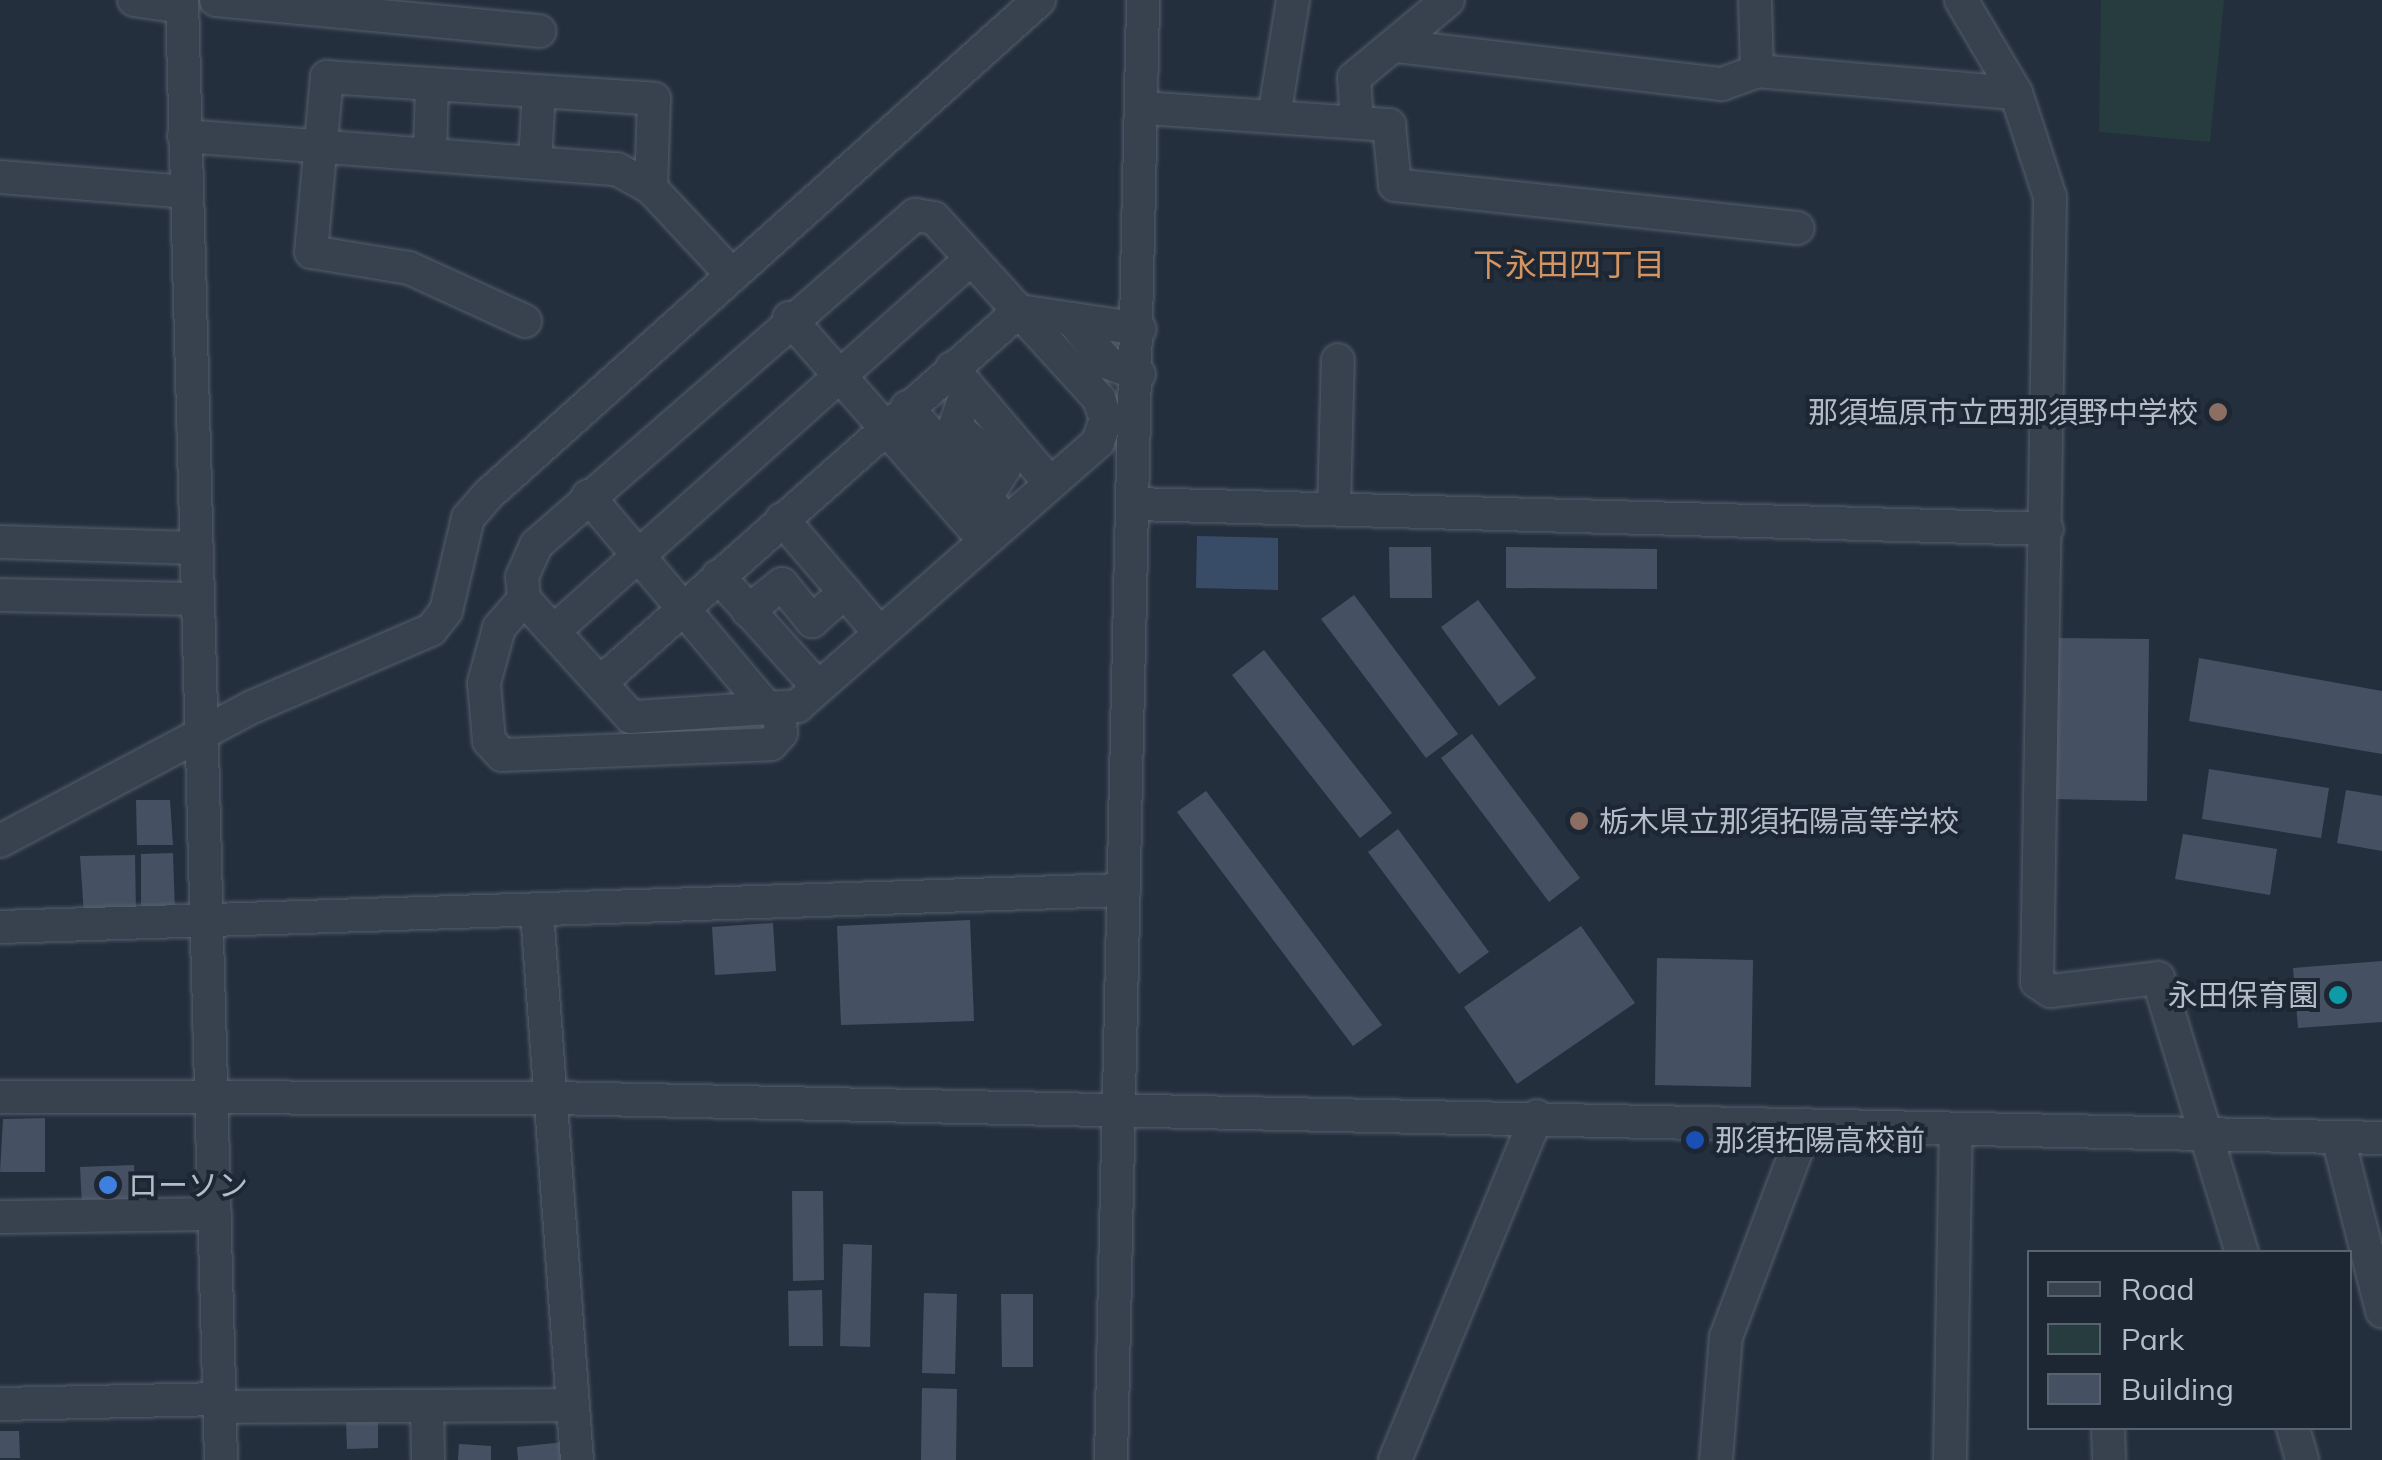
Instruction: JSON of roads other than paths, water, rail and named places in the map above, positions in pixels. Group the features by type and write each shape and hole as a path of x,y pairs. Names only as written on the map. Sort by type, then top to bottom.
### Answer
{"street":[{"path":"134,0 182,4 197,736 208,920 221,1460"},
{"path":"216,0 404,9 540,31"},
{"path":"0,841 197,736 431,630 446,611 468,518 1039,0"},
{"path":"1111,1460 1140,330 1143,0"},
{"path":"1274,116 1294,0"},
{"path":"1357,122 1354,78 1448,0"},
{"path":"1755,0 1757,71"},
{"path":"1961,0 2016,92 2050,196 2037,982 2050,991 2158,978 2241,1250"},
{"path":"1397,46 1722,84 1757,71 2016,92"},
{"path":"525,321 409,268 311,252 326,76 654,99 652,188"},
{"path":"430,154 432,84"},
{"path":"535,162 540,91"},
{"path":"1144,108 1389,124 1395,185 1798,228"},
{"path":"184,136 617,168 652,188 732,275"},
{"path":"0,177 185,192"},
{"path":"915,214 934,218 1018,311 1099,399 1106,419 1098,442 1050,483 992,519 798,706 630,717 524,599 522,578 536,545 790,318 915,214"},
{"path":"554,631 971,258"},
{"path":"1018,311 1140,330"},
{"path":"600,682 896,417 960,378 1018,311"},
{"path":"790,318 841,377 896,417 992,519"},
{"path":"1071,319 1108,363 1139,374"},
{"path":"1334,508 1338,360"},
{"path":"960,378 1050,483"},
{"path":"960,378 955,426 1004,469 992,519"},
{"path":"524,599 500,628 484,683 489,741 502,755 770,744 781,733 774,709 588,496"},
{"path":"1136,504 2047,530"},
{"path":"782,518 879,632"},
{"path":"0,542 192,548"},
{"path":"718,576 818,687"},
{"path":"748,611 782,584 812,621 845,592"},
{"path":"0,594 194,598"},
{"path":"0,927 1124,890"},
{"path":"536,912 577,1460"},
{"path":"0,1097 552,1098 1537,1116 1956,1130 2382,1138"},
{"path":"1396,1460 1537,1116"},
{"path":"1716,1460 1726,1337 1806,1125"},
{"path":"1950,1460 1956,1130"},
{"path":"2338,1138 2380,1293"},
{"path":"0,1217 215,1214"},
{"path":"0,1404 572,1405"},
{"path":"426,1406 428,1460"},
{"path":"2108,1430 2109,1460"},
{"path":"2294,1430 2302,1460"}],"water":[{"path":"1197,536 1278,538 1278,590 1196,588"}],"place":[{"name":"那須塩原市立西那須野中学校","path":"2218,412"},
{"name":"栃木県立那須拓陽高等学校","path":"1579,821"},
{"name":"永田保育園","path":"2338,995"},
{"name":"那須拓陽高校前","path":"1695,1140"},
{"name":"ローソン","path":"108,1185"}],"district":[{"name":"下永田四丁目","path":"1569,264"}]}
